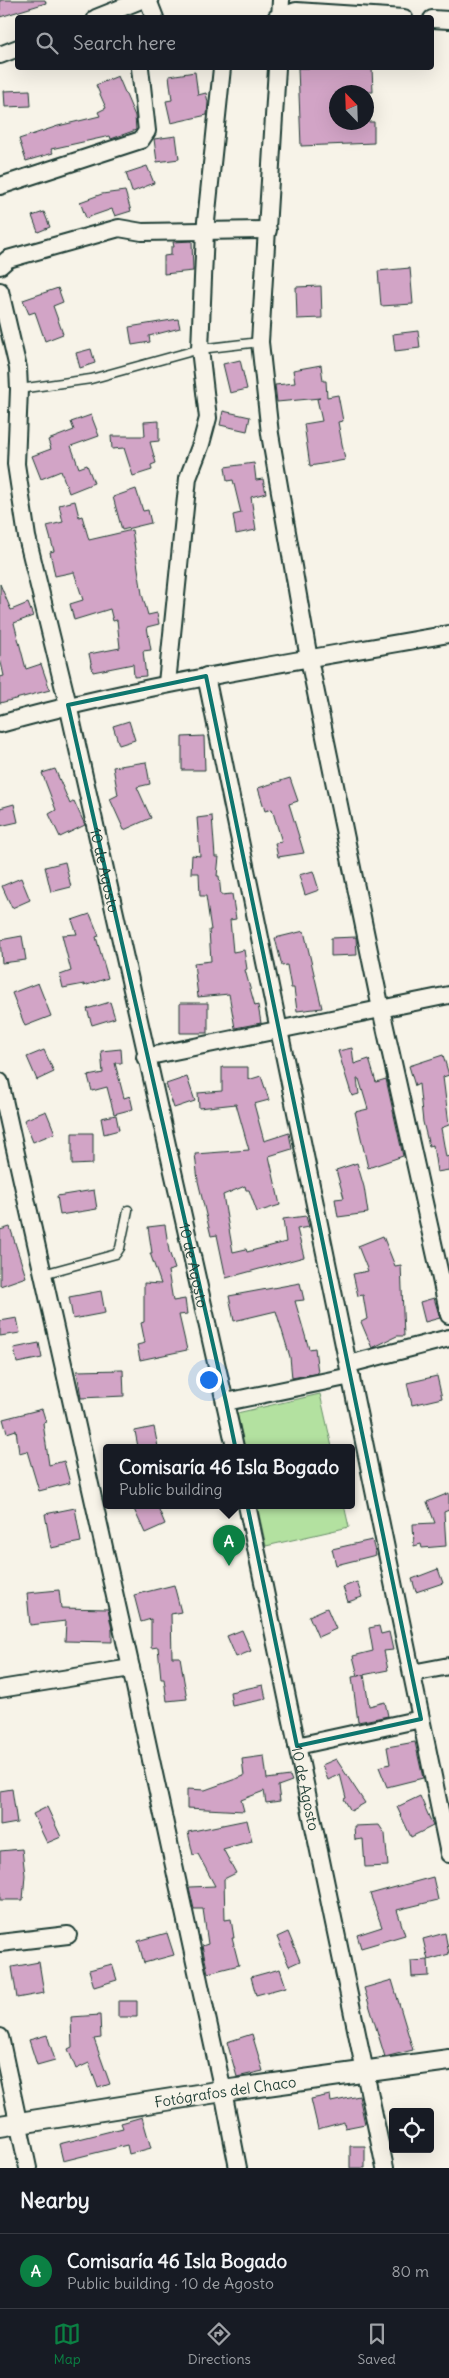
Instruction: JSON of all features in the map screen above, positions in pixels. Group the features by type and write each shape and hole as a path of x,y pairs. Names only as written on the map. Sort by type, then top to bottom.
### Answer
{"street":[{"path":"103,15 140,0"},
{"path":"148,0 154,15"},
{"path":"279,13 296,11 358,15"},
{"path":"434,19 449,20"},
{"path":"0,55 15,49"},
{"path":"0,186 141,140 147,131 140,70"},
{"path":"167,683 188,478 201,444 208,418 200,349 205,231 222,70"},
{"path":"277,70 260,342 270,434 309,659 381,1009 449,1315"},
{"path":"0,266 8,259 119,228 142,232 268,230"},
{"name":"10 de Agosto","path":"0,291 18,368 16,464 20,502 68,705 145,1057 234,1444"},
{"path":"0,724 68,705 167,683 449,634"},
{"path":"206,676 277,1031 350,1370 449,1854"},
{"path":"145,1057 449,995"},
{"path":"0,1082 224,2091 238,2168"},
{"path":"226,1402 350,1370 449,1338"},
{"name":"10 de Agosto","path":"248,1509 385,2168"},
{"path":"412,1673 449,1666"},
{"path":"0,1689 131,1668"},
{"path":"297,1746 421,1719"},
{"path":"0,1943 68,1935"},
{"path":"0,2037 20,2122 28,2168"},
{"name":"Fotógrafos del Chaco","path":"0,2126 224,2091 449,2060"}],"lane":[{"path":"19,389 91,379 200,349 260,342"},
{"path":"43,1274 116,1254 120,1248 128,1210"}],"highlighted area":[{"path":"206,676 421,1719 297,1746 226,1402 68,705"}],"green space":[{"path":"320,1394 331,1444 243,1444 237,1413"},
{"path":"258,1509 345,1509 349,1527 266,1546"}],"building":[{"path":"0,0 45,0 46,3 0,17"},
{"path":"298,70 372,70 373,85 329,85 329,130 374,130 374,143 301,146"},
{"path":"195,72 198,95 206,93 208,102 207,115 171,123 166,101 172,100 169,76"},
{"path":"118,76 135,116 136,130 111,139 110,136 51,149 53,153 26,161 19,139 58,126 100,116 98,112 106,108 96,85"},
{"path":"30,90 31,106 5,107 4,91"},
{"path":"176,136 179,159 157,162 154,139"},
{"path":"147,166 154,183 132,192 126,173"},
{"path":"125,191 131,211 115,216 112,209 86,218 80,202 102,194"},
{"path":"44,212 50,227 38,232 32,216"},
{"path":"192,241 193,271 164,274 164,256 171,255 171,247 174,247 173,242"},
{"path":"410,268 413,304 381,306 378,271"},
{"path":"321,286 322,318 297,319 296,287"},
{"path":"58,288 63,302 53,306 63,334 45,341 35,312 29,314 23,300"},
{"path":"178,319 180,328 149,336 150,342 132,345 129,327"},
{"path":"418,331 420,348 395,351 393,334"},
{"path":"91,349 95,363 80,368 76,353"},
{"path":"240,360 247,389 230,393 223,364"},
{"path":"321,365 323,381 326,381 327,397 338,395 343,421 338,422 345,460 310,466 304,424 322,421 317,399 320,398 277,402 275,385 295,383 293,370"},
{"path":"223,411 250,417 247,431 220,425"},
{"path":"91,415 99,436 71,446 79,468 87,465 94,483 69,493 61,471 41,479 32,456 51,449 48,440 74,430 71,422"},
{"path":"159,421 159,441 150,442 156,463 151,465 152,470 133,476 124,448 112,449 111,436 145,436 144,422"},
{"path":"254,463 256,480 263,479 266,493 251,497 256,530 236,534 233,515 241,513 233,480 227,481 225,467"},
{"path":"136,489 143,511 148,510 151,523 122,530 113,497"},
{"path":"75,501 79,517 82,516 89,540 132,530 142,594 148,615 157,613 159,624 147,627 151,650 143,651 146,676 134,677 133,664 93,672 89,654 120,648 117,620 113,621 110,609 74,620 70,604 83,600 74,572 55,576 50,552 54,551 47,526 63,522 59,505"},
{"path":"0,584 11,610 28,603 33,616 14,623 26,669 41,664 50,690 0,703 0,677 4,676 0,658"},
{"path":"129,721 135,740 119,745 113,726"},
{"path":"204,736 205,770 182,770 182,737"},
{"path":"146,762 150,784 137,787 151,818 124,830 110,799 118,795 113,767"},
{"path":"55,769 70,804 74,801 85,825 60,837 49,814 56,810 42,773"},
{"path":"290,778 298,801 289,804 304,853 278,857 275,843 282,842 272,809 265,811 258,788"},
{"path":"14,804 18,822 0,826 0,808"},
{"path":"212,816 215,857 219,857 217,876 219,876 221,895 232,894 236,919 230,920 233,952 244,950 247,969 245,970 255,1006 258,1005 261,1023 235,1028 229,994 198,997 194,963 211,961 209,930 211,930 206,896 200,896 199,873 191,873 192,855 200,856 197,818"},
{"path":"65,862 71,887 51,892 45,867"},
{"path":"313,871 319,890 305,895 299,875"},
{"path":"21,878 30,900 12,908 2,886"},
{"path":"90,914 99,936 96,937 108,978 84,986 84,984 63,988 60,975 71,971 62,935 77,934 72,920"},
{"path":"304,931 322,1008 297,1011 294,988 291,988 287,965 282,966 275,938"},
{"path":"22,936 26,960 2,963 0,940"},
{"path":"356,937 357,955 331,956 331,938"},
{"path":"38,983 51,1016 25,1026 12,993"},
{"path":"110,1002 115,1018 92,1025 87,1009"},
{"path":"180,1003 208,1003 208,1033 180,1033"},
{"path":"352,1048 354,1064 369,1059 376,1082 386,1079 403,1156 368,1168 355,1112 368,1109 359,1079 357,1079 359,1094 352,1096 338,1051"},
{"path":"121,1049 122,1063 115,1063 124,1098 130,1096 133,1109 114,1114 107,1087 92,1091 88,1076 103,1073 101,1051"},
{"path":"44,1050 54,1072 37,1080 27,1057"},
{"path":"443,1055 449,1075 443,1077 449,1125 441,1128 446,1157 449,1156 449,1170 437,1172 433,1145 429,1146 423,1122 419,1084 415,1086 409,1066"},
{"path":"222,1067 248,1067 248,1080 261,1076 269,1100 254,1104 264,1141 289,1133 292,1149 269,1156 280,1205 257,1212 249,1190 246,1190 245,1186 223,1195 233,1252 246,1249 247,1252 286,1242 283,1219 306,1216 309,1227 297,1229 304,1257 226,1278 217,1235 211,1236 198,1181 195,1154 249,1150 236,1104 199,1108 198,1093 222,1091"},
{"path":"187,1077 195,1101 174,1108 166,1084"},
{"path":"46,1111 55,1133 33,1142 24,1120"},
{"path":"116,1115 119,1130 104,1134 101,1118"},
{"path":"72,1133 93,1133 93,1164 72,1165"},
{"path":"357,1163 364,1187 368,1213 338,1217 335,1199 344,1198 336,1170"},
{"path":"94,1190 97,1209 60,1215 57,1196"},
{"path":"165,1225 169,1251 175,1269 168,1271 173,1301 185,1299 187,1314 179,1315 187,1350 140,1360 137,1345 145,1343 141,1323 144,1322 144,1283 161,1284 150,1253 152,1253 148,1227"},
{"path":"10,1227 26,1277 0,1286 0,1230"},
{"path":"383,1236 395,1266 401,1265 404,1336 397,1336 372,1348 361,1322 367,1319 363,1295 358,1296 353,1274 368,1271 358,1246"},
{"path":"300,1283 304,1300 295,1301 309,1349 315,1348 318,1373 292,1378 290,1357 276,1311 234,1321 229,1296"},
{"path":"101,1291 105,1313 73,1319 69,1297"},
{"path":"434,1298 440,1318 425,1322 420,1302"},
{"path":"17,1318 20,1333 0,1336 0,1321"},
{"path":"39,1343 42,1358 17,1363 14,1348"},
{"path":"123,1370 124,1396 81,1398 77,1371"},
{"path":"437,1376 442,1398 412,1405 407,1383"},
{"path":"42,1409 46,1422 43,1423 49,1465 64,1461 70,1483 39,1491 27,1451 19,1453 16,1430 7,1433 3,1419"},
{"path":"154,1427 157,1444 137,1444 135,1431"},
{"path":"449,1493 449,1510 444,1512 446,1546 422,1548 421,1544 414,1546 413,1524 435,1523 427,1502"},
{"path":"75,1508 81,1542 51,1548 45,1514"},
{"path":"134,1509 159,1509 165,1524 145,1533"},
{"path":"372,1540 376,1555 336,1565 332,1549"},
{"path":"438,1569 443,1583 416,1592 412,1579"},
{"path":"357,1582 362,1597 348,1602 343,1587"},
{"path":"174,1585 181,1612 171,1614 172,1657 180,1657 187,1699 167,1701 164,1679 161,1679 158,1647 151,1648 151,1619 141,1622 134,1595"},
{"path":"59,1590 61,1608 108,1609 112,1642 65,1641 66,1621 30,1625 27,1593"},
{"path":"327,1608 336,1629 318,1637 309,1616"},
{"path":"379,1626 381,1634 389,1632 393,1650 384,1651 388,1670 358,1676 353,1656 373,1651 369,1628"},
{"path":"242,1630 251,1651 236,1657 227,1636"},
{"path":"364,1675 369,1706 385,1702 388,1716 358,1722 352,1677"},
{"path":"263,1685 266,1699 232,1706 230,1692"},
{"path":"415,1742 423,1778 387,1787 379,1767 390,1764 387,1747"},
{"path":"264,1756 267,1779 290,1776 292,1781 278,1786 280,1801 266,1803 264,1791 241,1800 244,1811 187,1808 187,1789 205,1790 244,1776 242,1759"},
{"path":"336,1759 365,1803 351,1811 344,1799 346,1798 340,1774 328,1780 322,1765"},
{"path":"12,1789 17,1823 0,1826 0,1791"},
{"path":"420,1796 433,1826 411,1837 397,1807"},
{"path":"47,1807 61,1837 47,1843 33,1814"},
{"path":"247,1820 252,1841 223,1849 236,1873 224,1879 225,1920 231,1919 234,1938 232,1938 239,1965 208,1973 202,1946 208,1944 203,1909 194,1909 189,1887 215,1886 198,1854 193,1855 188,1832"},
{"path":"379,1825 385,1834 388,1866 365,1867 363,1839 355,1840 354,1826"},
{"path":"22,1849 25,1875 23,1900 0,1900 0,1851"},
{"path":"433,1877 438,1900 397,1910 405,1935 361,1948 357,1935 382,1927 370,1894"},
{"path":"288,1932 300,1961 289,1966 277,1937"},
{"path":"167,1933 174,1955 144,1963 138,1941"},
{"path":"445,1933 449,1954 428,1960 423,1939"},
{"path":"428,1960 429,1976 412,1977 411,1961"},
{"path":"39,1962 44,1993 17,1998 12,1967"},
{"path":"112,1964 117,1980 94,1987 89,1970"},
{"path":"280,1969 286,1987 256,1995 251,1977"},
{"path":"392,1980 413,2050 385,2057 364,1988"},
{"path":"118,2001 137,2001 137,2017 118,2017"},
{"path":"100,2015 101,2038 94,2039 110,2084 98,2088 89,2063 76,2069 68,2049 72,2047 71,2017"},
{"path":"252,2034 263,2071 237,2077 227,2042"},
{"path":"47,2035 55,2060 37,2065 29,2040"},
{"path":"330,2095 331,2102 359,2096 365,2124 345,2128 344,2122 318,2129 311,2099"},
{"path":"142,2117 151,2148 129,2154 127,2145 63,2161 59,2144 123,2128 121,2123"},
{"path":"350,2146 365,2146 365,2168 350,2168"}],"place":[{"name":"Comisaría 46 Isla Bogado","path":"229,1566"}]}
